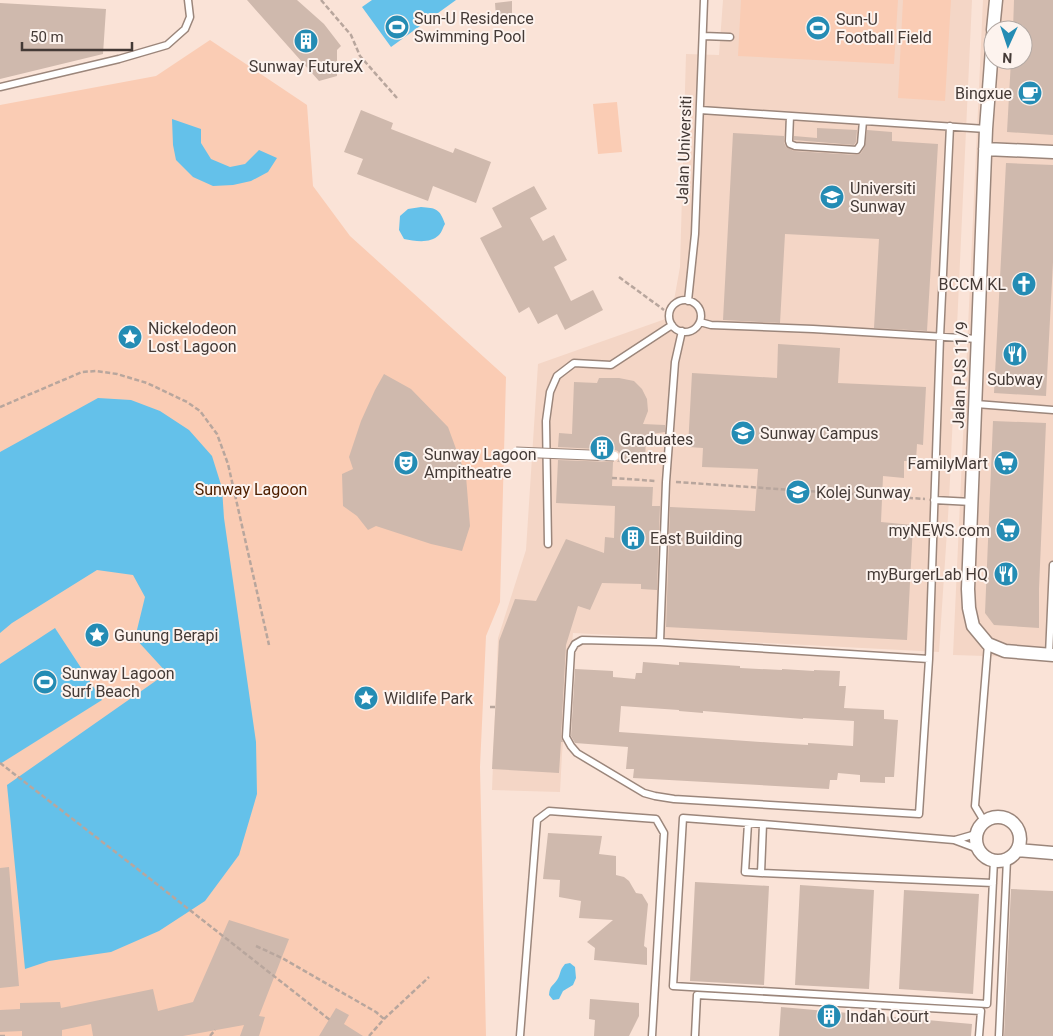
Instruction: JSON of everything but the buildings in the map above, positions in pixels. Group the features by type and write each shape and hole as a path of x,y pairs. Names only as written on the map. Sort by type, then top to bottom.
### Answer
{"street":[{"path":"994,20 996,0"},
{"name":"Jalan PJS 11/9","path":"988,644 973,626 969,608 968,589 985,149 990,70"},
{"path":"985,149 1053,152"},
{"path":"516,452 614,456"},
{"path":"988,644 1005,651 1051,655"},
{"path":"991,818 1006,818 1017,828 1020,842 1013,855 1001,861 994,860 982,854 978,849 976,834 979,827 991,818"},
{"path":"1017,850 1053,853"}],"lane":[{"path":"0,87 119,59 167,45 185,29 190,17 188,0"},
{"name":"Jalan Universiti","path":"688,301 695,234 704,0"},
{"path":"703,36 730,37"},
{"path":"700,110 986,129"},
{"path":"790,116 790,144 795,146 857,150 861,144 863,120"},
{"path":"929,659 660,642 582,640 575,644 571,651 566,737 577,753 644,793 655,796 674,799 918,814 929,659 940,337 950,126"},
{"path":"688,301 698,307 700,322 690,332 682,332 672,325 669,316 676,303 688,301"},
{"path":"700,322 711,325 978,339"},
{"path":"548,544 546,421 550,392 558,376 574,363 612,365 672,325"},
{"path":"660,642 666,482 674,362 682,332"},
{"path":"976,404 1053,410"},
{"path":"934,500 972,502"},
{"path":"1051,655 1053,565"},
{"path":"984,822 974,806 988,644"},
{"path":"520,1036 537,820 549,811 656,819 664,833 652,1036"},
{"path":"978,849 954,840 683,818 673,986 988,1004 994,860"},
{"path":"748,823 745,872 993,883"},
{"path":"761,873 763,824"},
{"path":"954,840 976,834"},
{"path":"999,1036 1007,859"},
{"path":"695,1036 697,995 981,1011 979,1036"}],"path":[{"path":"321,0 351,35 360,56 397,98"},
{"path":"619,277 664,310"},
{"path":"0,407 82,372 96,371 116,374 147,383 187,402 200,411 217,434 228,464 269,645"},
{"path":"712,485 911,498"},
{"path":"490,707 496,707"},
{"path":"0,762 330,1020"},
{"path":"256,946 282,958 376,1012 384,1019"},
{"path":"369,1036 384,1019 430,977"},
{"path":"210,1036 215,1030"},
{"path":"0,1036 6,1036"}],"shaded area":[{"name":"Sunway Campus","path":"723,0 972,0 949,501 939,652 573,633 560,792 492,790 498,638 526,550 538,364 671,317 680,267 686,54 719,55"},
{"path":"983,0 1053,0 1053,658 953,655"}],"green space":[{"name":"Sun-U Football Field","path":"741,0 898,0 894,64 738,56"},
{"path":"903,0 951,0 945,101 898,98"},
{"name":"Sunway Lagoon","path":"210,40 307,105 313,186 350,236 506,377 500,602 486,636 480,767 486,1036 0,1036 0,105 156,76"},
{"path":"617,102 622,152 598,154 593,104"}],"water":[{"name":"Sun-U Residence Swimming Pool","path":"372,0 456,0 391,47 362,7"},
{"path":"172,119 201,129 201,143 211,159 230,167 245,164 259,150 277,158 268,172 251,181 233,185 213,186 193,177 176,160 173,145"},
{"path":"421,207 434,209 439,212 445,224 441,232 435,238 427,241 404,239 399,230 400,216 408,209"},
{"path":"98,398 131,400 160,411 189,430 212,456 222,488 224,518 256,742 257,794 239,855 205,901 159,931 111,952 49,961 25,969 7,785 167,673 135,638 145,597 133,575 97,570 12,623 0,633 0,452"},
{"name":"Sunway Lagoon Surf Beach","path":"55,628 102,700 0,764 0,664"},
{"path":"570,963 575,967 576,978 573,985 563,991 559,999 553,1000 549,995 551,988 565,964"}],"place":[{"name":"Sun-U Residence Swimming Pool","path":"397,27"},
{"name":"Sun-U Football Field","path":"818,28"},
{"name":"Sunway FutureX","path":"306,41"},
{"name":"Bingxue","path":"1030,93"},
{"name":"Universiti Sunway","path":"832,197"},
{"name":"BCCM KL","path":"1024,284"},
{"name":"Nickelodeon Lost Lagoon","path":"130,337"},
{"name":"Subway","path":"1015,354"},
{"name":"Sunway Campus","path":"743,433"},
{"name":"Graduates Centre","path":"602,448"},
{"name":"Sunway Lagoon Ampitheatre","path":"406,463"},
{"name":"FamilyMart","path":"1006,463"},
{"name":"Kolej Sunway","path":"798,492"},
{"name":"myNEWS.com","path":"1008,530"},
{"name":"East Building","path":"633,538"},
{"name":"myBurgerLab HQ","path":"1006,574"},
{"name":"Gunung Berapi","path":"97,635"},
{"name":"Sunway Lagoon Surf Beach","path":"45,682"},
{"name":"Wildlife Park","path":"366,698"},
{"name":"Indah Court","path":"829,1016"}]}
